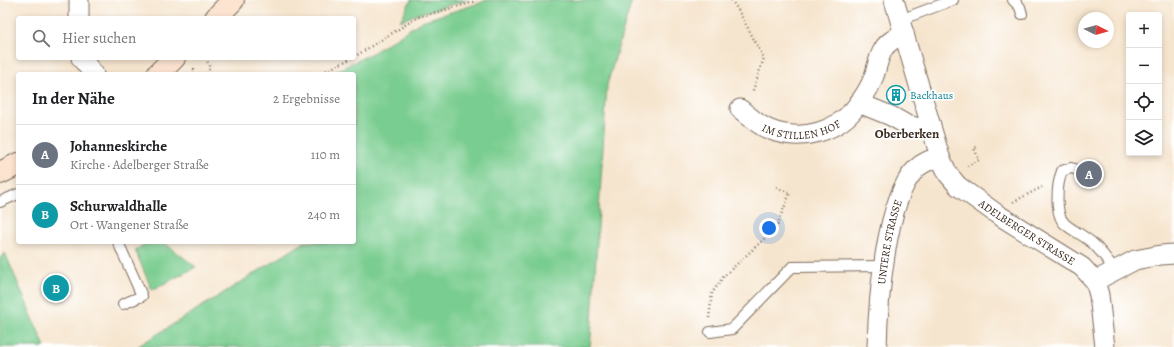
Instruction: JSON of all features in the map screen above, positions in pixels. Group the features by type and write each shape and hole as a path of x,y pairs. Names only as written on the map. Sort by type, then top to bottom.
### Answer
{"main road":[{"path":"218,16 234,0"},
{"path":"160,72 172,60"},
{"path":"0,173 16,165"}],"street":[{"path":"79,0 79,16"},
{"name":"ADELBERGER STRASSE","path":"894,0 944,166 958,186 997,214 1082,267 1095,281 1099,295 1106,347"},
{"path":"902,27 896,38 883,49 873,79 859,103 891,116 907,125 920,128 931,125"},
{"path":"84,60 92,72"},
{"name":"IM STILLEN HOF","path":"740,109 767,129 781,133 800,135 813,134 831,128 848,116 859,103"},
{"name":"UNTERE STRASSE","path":"876,347 878,314 892,217 904,187 915,170 926,161 944,166"},
{"path":"1095,281 1135,260 1174,254"}],"lane":[{"path":"902,27 954,0"},
{"path":"1013,0 1020,7 1022,14"},
{"path":"1078,170 1071,168 1062,171 1058,179 1058,209 1064,224 1094,244 1115,270"},
{"path":"0,202 16,195"},
{"path":"119,244 142,296 123,304"},
{"path":"710,332 732,329 792,267 884,266"}],"path":[{"path":"356,56 418,17 471,3 476,0"},
{"path":"731,0 737,8 764,58 748,102 740,109"},
{"path":"207,60 210,68 208,72"},
{"path":"323,72 349,60"},
{"path":"944,166 979,160 974,148 977,147"},
{"path":"997,214 1016,200 1058,179"},
{"path":"710,332 708,324 712,293 724,276 776,228 790,193 774,186"}],"green space":[{"path":"411,0 468,0 417,14 400,21"},
{"path":"486,0 632,0 607,85 590,347 137,347 302,244 356,244 356,72 335,72 374,52 422,21"},
{"path":"146,244 166,244 196,267 152,290 135,250"},
{"path":"5,253 45,347 0,347 0,258"}],"place":[{"name":"Backhaus","path":"896,95"},
{"name":"Johanneskirche","path":"1089,174"},
{"name":"Schurwaldhalle","path":"56,288"}],"district":[{"name":"Oberberken","path":"907,133"}]}
